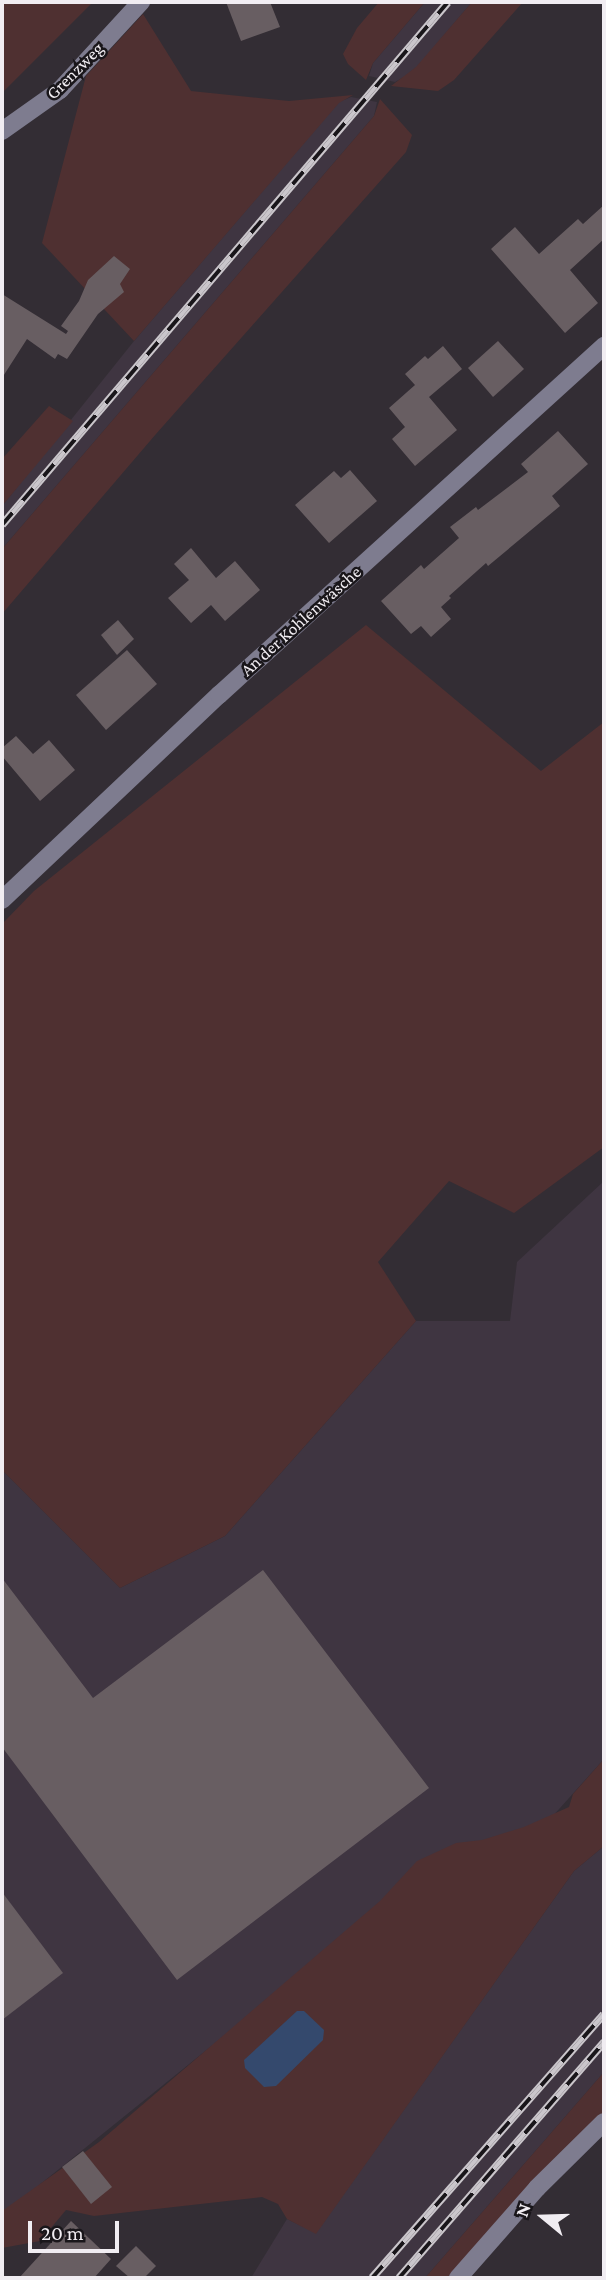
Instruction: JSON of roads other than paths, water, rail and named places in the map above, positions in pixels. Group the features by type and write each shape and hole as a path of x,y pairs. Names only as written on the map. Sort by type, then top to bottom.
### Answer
{"street":[{"name":"Grenzweg","path":"2,131 60,90 141,2"},
{"name":"An der Kohlenwäsche","path":"2,900 219,695 604,346"},
{"path":"458,2278 537,2188 604,2122"}],"water":[{"path":"297,2011 304,2011 324,2030 323,2040 276,2086 264,2087 245,2068 244,2060"}],"railway":[{"path":"2,525 448,2"},
{"path":"372,2278 604,2014"},
{"path":"399,2278 604,2042"}]}
